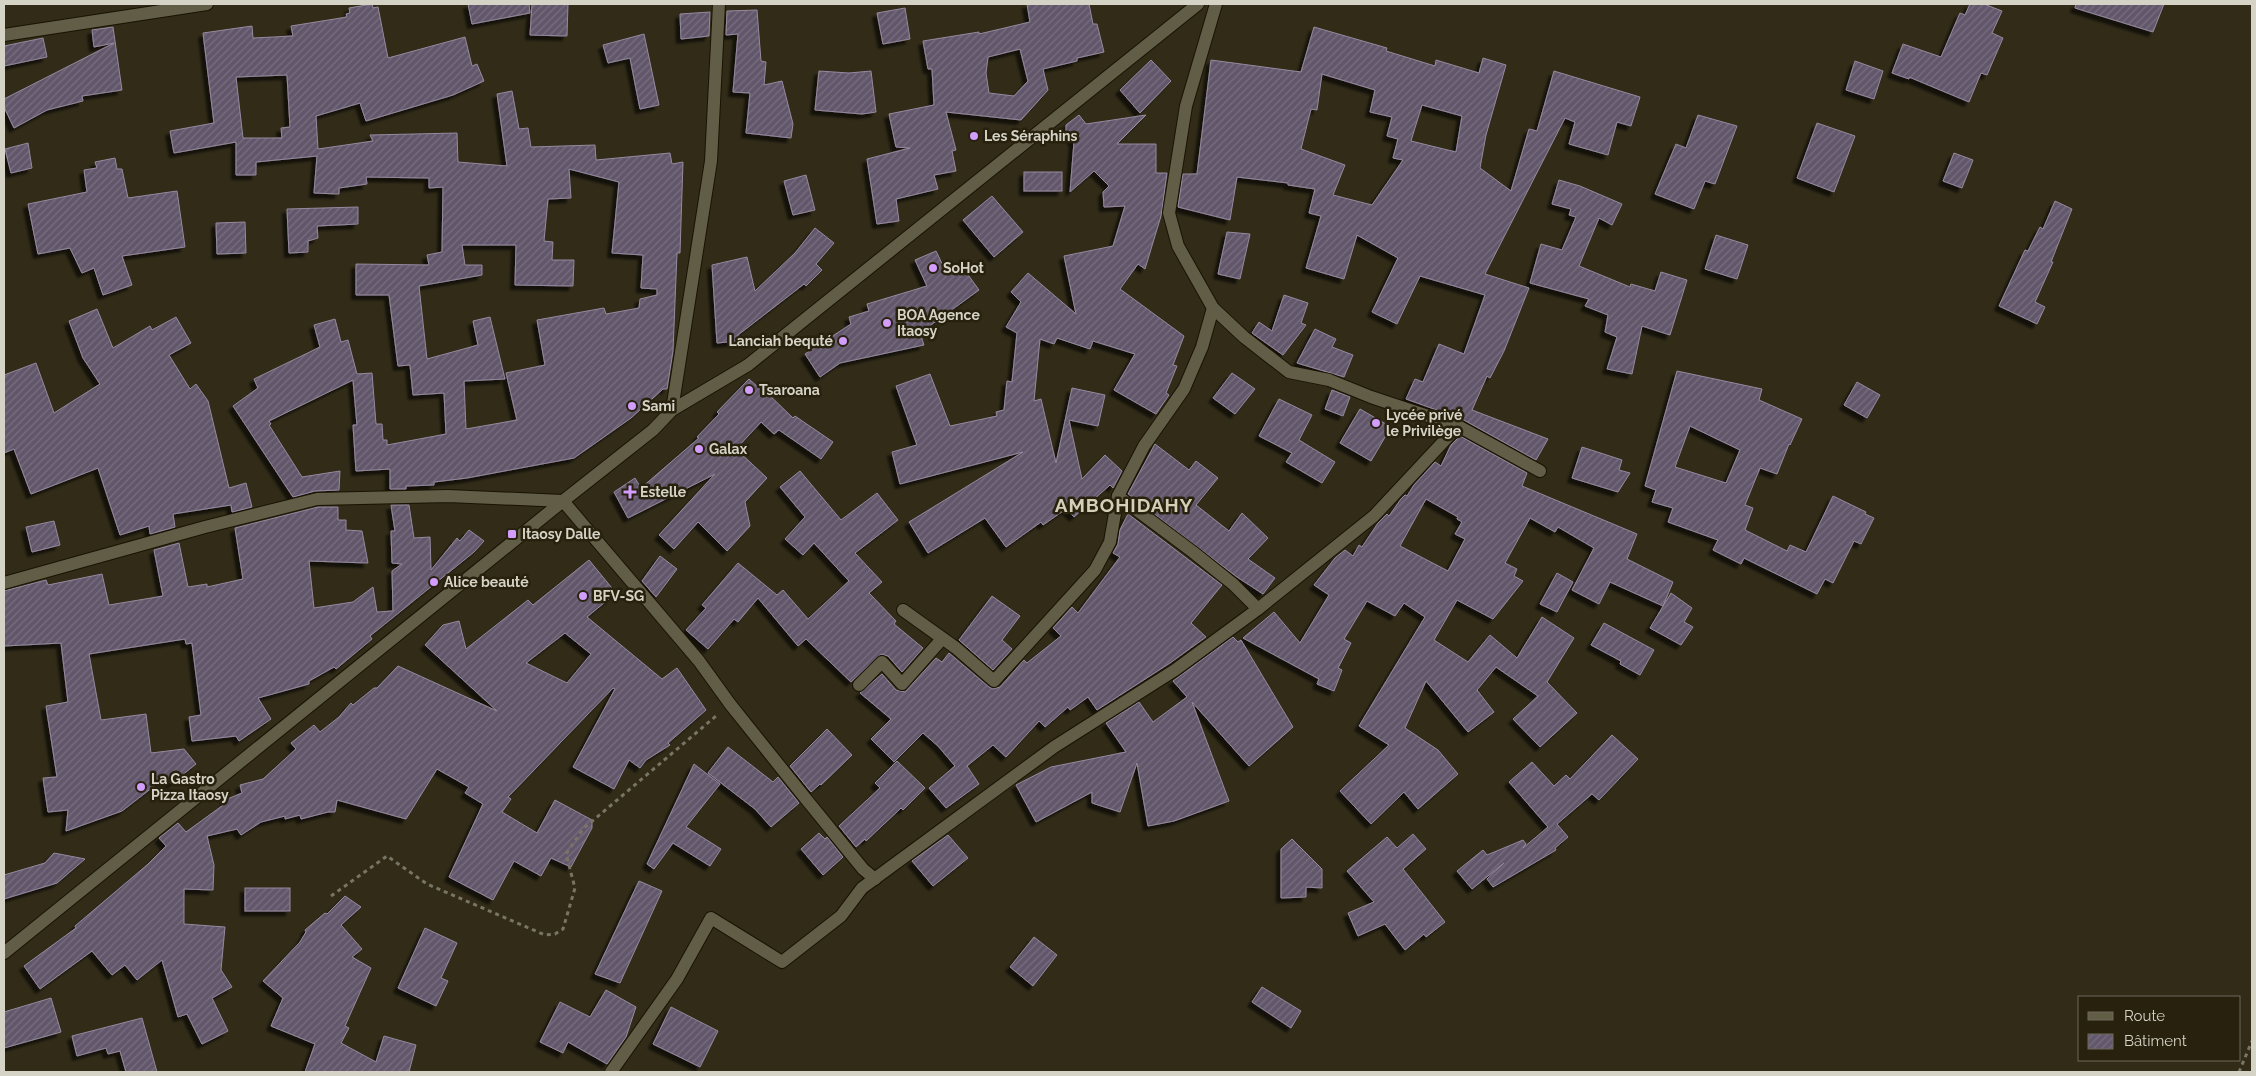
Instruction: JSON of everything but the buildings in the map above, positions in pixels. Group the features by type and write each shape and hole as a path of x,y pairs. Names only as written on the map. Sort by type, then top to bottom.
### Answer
{"street":[{"path":"4,35 207,4"},
{"path":"672,410 711,161 719,4"},
{"path":"4,953 653,430 672,410 748,365 1198,4"},
{"path":"1216,4 1186,106 1168,213 1178,246 1213,308 1244,337 1289,372 1329,380 1370,397 1458,426 1540,471"},
{"path":"904,610 994,681 1095,570 1110,542 1118,496 1144,446 1184,389 1202,347 1213,308"},
{"path":"611,1072 677,979 711,918 782,962 841,916 862,888 1054,748 1175,670 1258,609 1374,516 1458,426"},
{"path":"4,583 205,527 317,499 448,496 563,501 700,661 730,704 853,857 875,879"},
{"path":"1118,496 1200,557 1233,584 1258,609"},
{"path":"859,685 882,662 902,684 942,639"}],"path":[{"path":"331,896 387,856 428,884 545,935 555,934 563,929 575,888 566,854 583,828 730,704"},
{"path":"2239,1072 2252,1041"}],"place":[{"name":"Les Séraphins","path":"974,136"},
{"name":"SoHot","path":"933,268"},
{"name":"BOA Agence Itaosy","path":"887,323"},
{"name":"Lanciah bequté","path":"843,341"},
{"name":"Tsaroana","path":"749,390"},
{"name":"Sami","path":"632,406"},
{"name":"Lycée privé le Privilège","path":"1376,423"},
{"name":"Galax","path":"699,449"},
{"name":"Estelle","path":"630,492"},
{"name":"Itaosy Dalle","path":"512,534"},
{"name":"Alice beauté","path":"434,582"},
{"name":"BFV-SG","path":"583,596"},
{"name":"La Gastro Pizza Itaosy","path":"141,787"}],"district":[{"name":"AMBOHIDAHY","path":"1124,505"}]}
